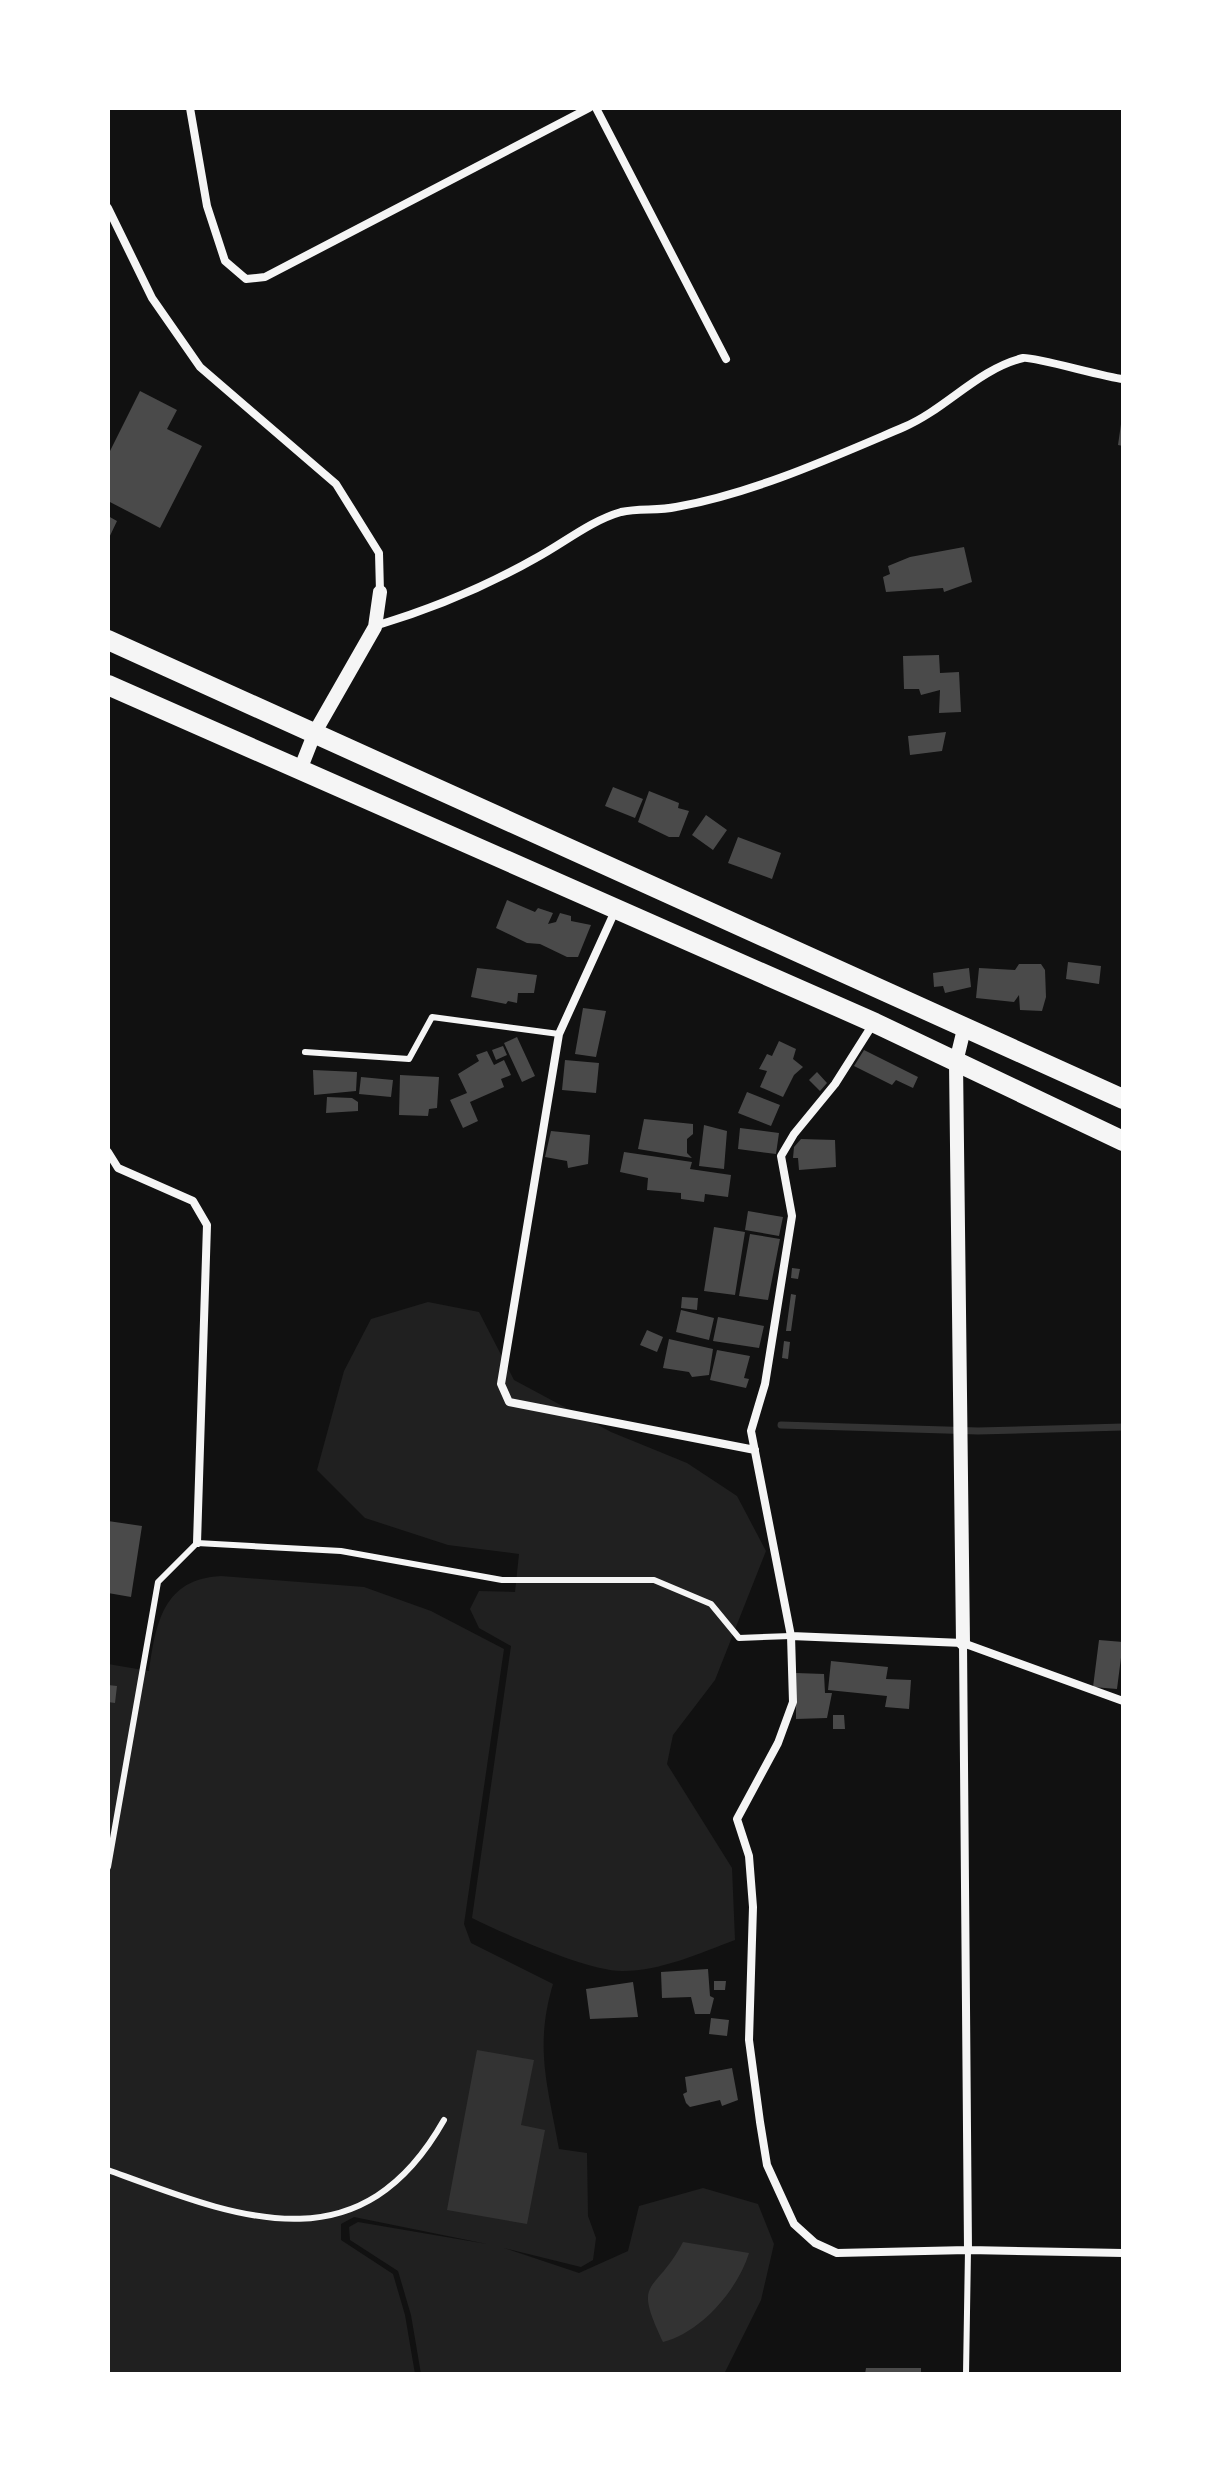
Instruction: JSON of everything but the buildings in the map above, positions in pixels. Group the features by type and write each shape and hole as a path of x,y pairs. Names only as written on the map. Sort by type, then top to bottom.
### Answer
{"main road":[{"path":"108,640 1123,1099"},
{"path":"108,685 875,1023 1123,1141"}],"street":[{"path":"190,108 207,206 225,261 246,279 265,277 589,108"},
{"path":"596,108 726,359"},
{"path":"108,208 152,298 200,367 336,484 379,553 380,592 375,627 315,732 300,770"},
{"path":"375,627 432,610 479,588 579,531 622,512 675,507 770,481 906,426 951,401 998,366 1027,357 1097,376 1123,379"},
{"path":"615,910 559,1034 501,1384 509,1402 755,1450"},
{"path":"875,1023 835,1084 794,1134 781,1156 792,1216 765,1384 751,1431 791,1636 793,1702 778,1743 737,1819 749,1856 753,1907 749,2040 767,2165 794,2224 815,2243 837,2253 968,2250 1123,2253"},
{"path":"965,1025 956,1062 968,2250"},
{"path":"108,1152 118,1168 193,1201 207,1225 197,1543"},
{"path":"791,1636 963,1643 1123,1701"}],"lane":[{"path":"305,1052 409,1059 432,1017 559,1034"},
{"path":"108,1867 158,1582 197,1543 341,1551 502,1580 654,1580 711,1604 739,1638 791,1636"},
{"path":"108,1808 118,1809"},
{"path":"108,2170 257,2219 322,2218 389,2190 425,2153 444,2120"},
{"path":"966,2374 968,2250"}],"shaded area":[{"path":"428,1302 479,1312 514,1380 611,1432 687,1463 737,1496 766,1551 715,1680 673,1735 667,1764 732,1868 735,1940 666,1965 637,1970 608,1970 569,1959 472,1918 511,1646 479,1628 470,1609 479,1591 515,1592 519,1554 448,1545 365,1518 317,1470 344,1371 371,1319"},
{"path":"221,1576 364,1587 431,1611 504,1649 464,1924 471,1943 553,1984 544,2028 547,2086 559,2149 587,2153 588,2216 596,2238 593,2260 581,2267 504,2248 579,2273 628,2251 639,2206 703,2188 758,2204 774,2244 761,2300 724,2374 421,2374 411,2315 398,2271 350,2240 349,2227 358,2222 487,2244 354,2217 341,2224 341,2240 393,2274 405,2315 415,2374 108,2374 108,1664 149,1671 160,1621 175,1595 186,1585"},
{"path":"477,2050 534,2060 521,2125 545,2130 527,2224 447,2210"},
{"path":"683,2242 749,2253 736,2281 716,2307 691,2329 663,2342 648,2296 650,2288"}],"waterway":[{"path":"781,1425 978,1431 1123,1427"}]}
